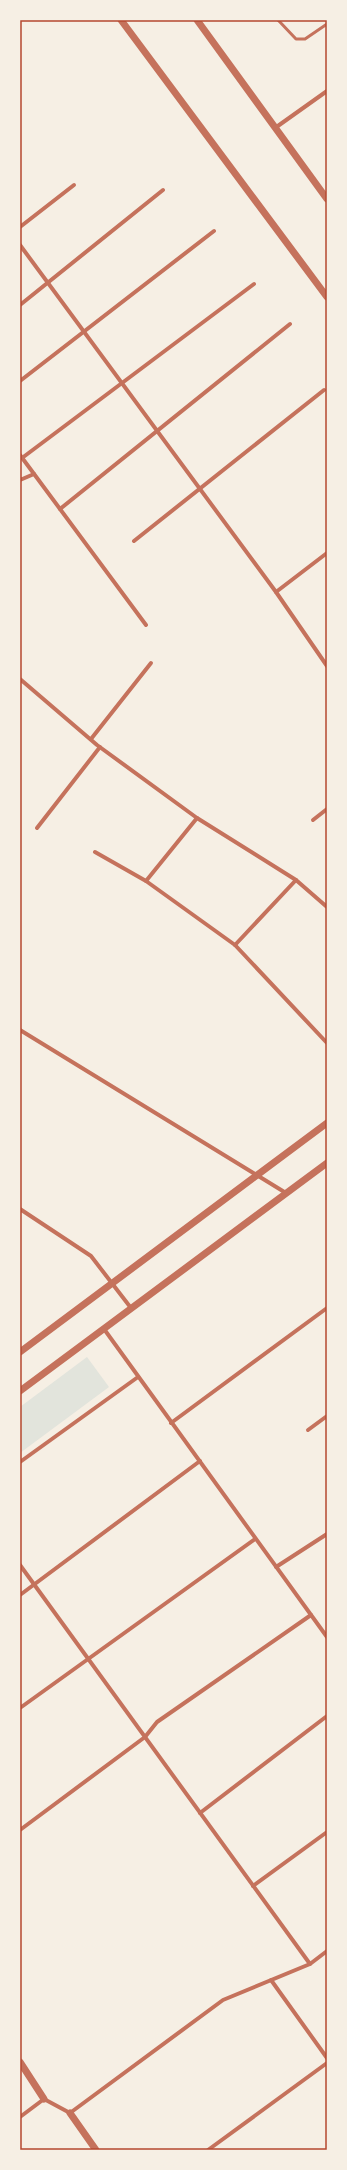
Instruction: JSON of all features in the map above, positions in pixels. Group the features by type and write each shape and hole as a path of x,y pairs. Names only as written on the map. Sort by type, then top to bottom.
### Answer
{"street":[{"path":"121,20 327,297"},
{"path":"197,20 327,199"},
{"path":"275,128 327,91"},
{"path":"20,227 74,185"},
{"path":"20,305 163,190"},
{"path":"20,381 83,330 214,231"},
{"path":"20,245 276,592 327,666"},
{"path":"146,625 21,457 254,284"},
{"path":"60,509 158,432 290,324"},
{"path":"134,541 199,487 324,390"},
{"path":"20,480 34,474"},
{"path":"276,592 327,553"},
{"path":"91,739 151,663"},
{"path":"20,679 100,747 197,818 296,880 327,907"},
{"path":"37,828 100,747"},
{"path":"313,820 327,809"},
{"path":"146,881 197,818"},
{"path":"95,852 146,881 235,945 327,1044"},
{"path":"235,945 296,880"},
{"path":"20,1030 286,1193"},
{"path":"20,1352 327,1123"},
{"path":"20,1391 327,1163"},
{"path":"20,1209 91,1256 131,1308"},
{"path":"171,1423 327,1308"},
{"path":"104,1329 327,1637"},
{"path":"20,1462 138,1377"},
{"path":"308,1430 327,1416"},
{"path":"20,1595 200,1461"},
{"path":"276,1567 327,1534"},
{"path":"20,1708 255,1539"},
{"path":"20,1565 310,1964"},
{"path":"20,1830 145,1737 157,1722 311,1615"},
{"path":"200,1813 327,1716"},
{"path":"253,1886 327,1832"},
{"path":"70,2113 223,2000 310,1964 327,1951"},
{"path":"271,1980 327,2058"},
{"path":"20,2062 44,2099 70,2113 96,2150"},
{"path":"208,2150 327,2063"},
{"path":"20,2117 44,2099"}],"lane":[{"path":"278,20 296,39 305,39 327,24"}],"shaded area":[{"path":"87,1357 109,1387 20,1453 20,1407"}]}
